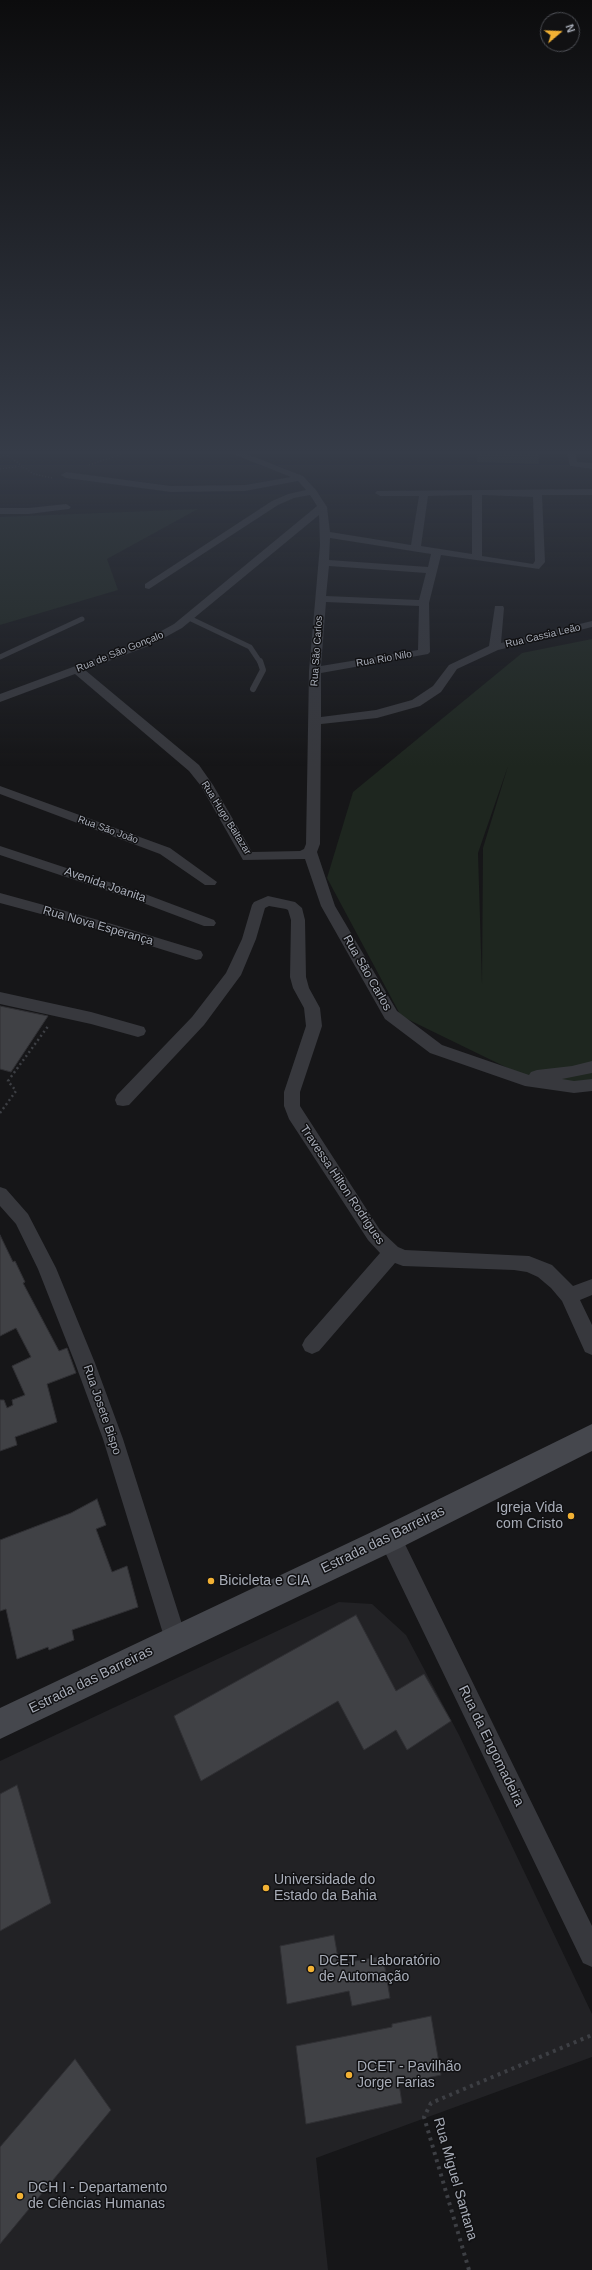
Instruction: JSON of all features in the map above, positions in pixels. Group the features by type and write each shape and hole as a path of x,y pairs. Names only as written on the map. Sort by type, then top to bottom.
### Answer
{"main road":[{"name":"Estrada das Barreiras","path":"0,1724 390,1538 592,1437"}],"street":[{"path":"148,586 196,555"},
{"name":"Rua de São Gonçalo","path":"0,698 78,670 164,635 189,618 265,555"},
{"name":"Rua São Carlos","path":"325,555 314,671 311,848 328,906 391,1015 436,1048 531,1082 574,1087 592,1085"},
{"name":"Rua Rio Nilo","path":"314,671 424,652 424,603 436,555"},
{"path":"463,555 530,567 537,566 540,562 540,555"},
{"path":"324,563 432,570"},
{"path":"321,599 424,603"},
{"name":"Rua Cassia Leão","path":"494,648 498,628 499,608"},
{"name":"Rua Cassia Leão","path":"314,721 364,716 416,703 437,689 453,667 494,648 592,624"},
{"name":"Rua Hugo Baltazar","path":"78,670 194,768 207,785 248,857 302,855 311,848"},
{"name":"Rua São João","path":"0,790 164,851 210,882"},
{"name":"Avenida Joanita","path":"0,850 140,897 209,923"},
{"name":"Rua Nova Esperança","path":"0,898 97,924 196,955"},
{"name":"Travessa Hilton Rodrigues","path":"124,1100 198,1021 233,975 249,939 260,905 268,901 290,905 295,908 298,924 298,976 301,988 312,1008 314,1026 292,1092 292,1106 295,1114 374,1235 392,1253 417,1260 514,1262 529,1264 545,1271 558,1282 569,1296 592,1346"},
{"path":"0,998 138,1031"},
{"path":"531,1082 536,1076 572,1072 592,1066"},
{"name":"Rua Josete Bispo","path":"0,1194 22,1219 43,1261 86,1363 113,1439 176,1640"},
{"path":"312,1345 392,1253"},
{"path":"569,1296 592,1287"},
{"name":"Rua da Engomadeira","path":"390,1538 591,1944"}],"lane":[{"path":"189,618 250,647 260,658 264,670 253,689"},
{"path":"0,657 82,619"}],"path":[{"path":"0,1113 16,1091 8,1080 59,1012"},
{"name":"Rua Miguel Santana","path":"469,2270 424,2118 431,2103 592,2035"}],"shaded area":[{"path":"0,555 114,555 107,559 118,590 0,625"},
{"path":"592,639 592,1086 528,1078 401,1016 327,878 353,792 522,653","holes":["508,766 483,848 482,984 478,853"]},
{"name":"Universidade do Estado da Bahia","path":"339,1602 372,1604 406,1635 459,1735 592,2014 592,2057 316,2158 328,2270 0,2270 0,1761"}],"building":[{"path":"0,1006 48,1016 11,1072 0,1069"},
{"path":"0,1235 13,1262 15,1261 25,1282 23,1283 59,1351 67,1348 76,1373 47,1384 57,1422 15,1437 17,1445 0,1451 0,1400 4,1400 7,1408 13,1405 12,1400 25,1395 12,1366 31,1357 16,1328 0,1336"},
{"path":"97,1499 106,1525 96,1529 112,1572 127,1566 138,1607 72,1630 74,1640 49,1650 48,1647 17,1659 6,1609 0,1611 0,1540 71,1513"},
{"path":"356,1615 396,1691 424,1674 451,1721 407,1750 396,1730 364,1750 338,1701 201,1781 174,1716"},
{"path":"17,1785 51,1903 0,1931 0,1794"},
{"name":"DCET - Laboratório de Automação","path":"334,1935 339,1964 383,1956 390,1998 352,2006 349,1991 287,2004 280,1946"},
{"name":"DCET - Pavilhão Jorge Farias","path":"431,2016 441,2075 399,2084 402,2103 306,2124 296,2046 392,2027 392,2024"},
{"name":"DCH I - Departamento de Ciências Humanas","path":"75,2059 111,2110 0,2244 0,2147"}],"place":[{"name":"Igreja Vida com Cristo","path":"571,1516"},
{"name":"Bicicleta e CIA","path":"211,1581"},
{"name":"Universidade do Estado da Bahia","path":"266,1888"},
{"name":"DCET - Laboratório de Automação","path":"311,1969"},
{"name":"DCET - Pavilhão Jorge Farias","path":"349,2075"},
{"name":"DCH I - Departamento de Ciências Humanas","path":"20,2196"}]}
